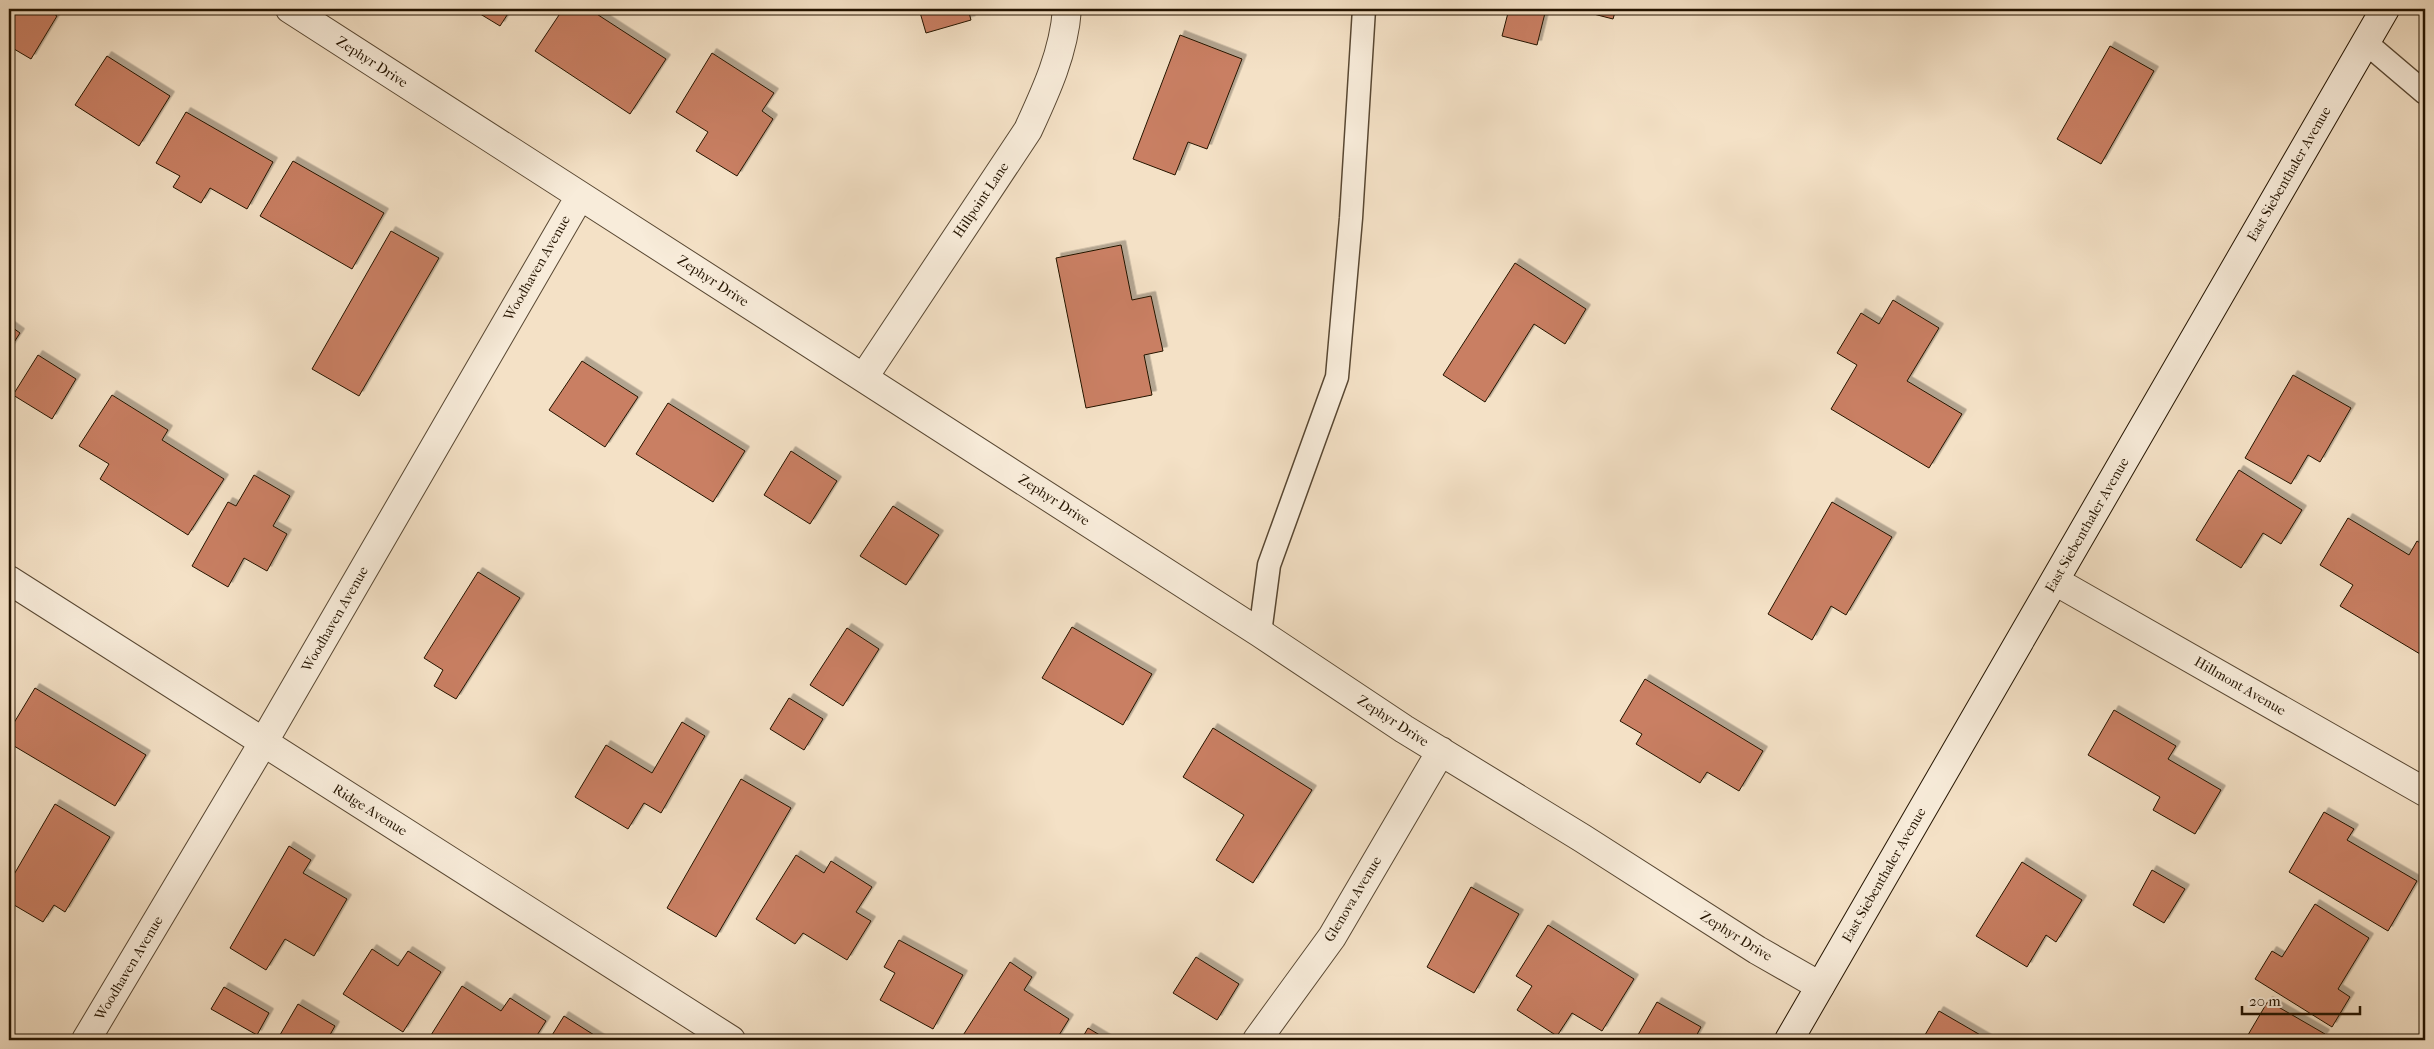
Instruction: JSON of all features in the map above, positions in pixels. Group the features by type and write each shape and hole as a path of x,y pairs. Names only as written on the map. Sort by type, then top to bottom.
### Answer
{"street":[{"name":"Zephyr Drive","path":"290,9 864,377 1260,633 1404,729 1757,950 1820,986"},
{"name":"Hillpoint Lane","path":"864,377 1028,130 1048,88 1059,57 1068,9"},
{"name":"East Siebenthaler Avenue","path":"1789,1040 2385,9"},
{"name":"Woodhaven Avenue","path":"86,1040 263,743 580,196"},
{"name":"Ridge Avenue","path":"9,580 731,1040"},
{"name":"Hillmont Avenue","path":"2055,580 2425,792"},
{"name":"Glenova Avenue","path":"1257,1040 1332,937 1440,751"}],"lane":[{"path":"1260,633 1269,565 1337,377 1351,218 1364,9"},
{"path":"2365,42 2425,93"}],"building":[{"path":"9,9 46,9 57,16 31,59 9,46"},
{"path":"472,9 511,9 500,26"},
{"path":"563,9 589,9 666,59 630,114 535,51"},
{"path":"919,9 968,9 971,20 926,33"},
{"path":"1509,9 1546,9 1537,45 1502,36"},
{"path":"1574,9 1616,9 1613,19"},
{"path":"1180,35 1242,59 1207,149 1188,142 1175,175 1133,159"},
{"path":"2110,46 2154,71 2101,164 2057,139"},
{"path":"712,53 774,93 762,111 773,119 737,176 696,151 708,132 676,112"},
{"path":"107,56 170,96 139,146 75,105"},
{"path":"186,112 273,162 247,209 210,188 201,203 173,187 180,176 156,163"},
{"path":"293,161 384,213 352,269 260,216"},
{"path":"391,231 439,258 359,396 312,369"},
{"path":"1121,245 1132,300 1151,296 1163,351 1144,355 1152,395 1086,408 1056,258"},
{"path":"1515,263 1586,309 1565,344 1534,324 1485,402 1443,375"},
{"path":"1893,300 1939,328 1907,381 1962,414 1929,468 1831,409 1857,365 1837,353 1861,313 1879,324"},
{"path":"9,325 20,333 9,350"},
{"path":"38,355 76,379 52,419 13,395"},
{"path":"582,361 638,397 605,447 549,410"},
{"path":"2293,375 2351,408 2320,462 2308,455 2291,484 2245,458"},
{"path":"112,395 168,430 162,440 224,479 188,535 100,479 109,464 79,446"},
{"path":"668,403 745,451 713,502 636,454"},
{"path":"791,451 837,481 810,524 764,495"},
{"path":"2239,470 2302,510 2281,544 2263,533 2241,568 2196,540"},
{"path":"254,475 290,496 273,526 287,534 267,571 244,558 228,587 192,566 228,502 236,506"},
{"path":"1832,502 1892,537 1846,615 1831,606 1812,640 1768,614"},
{"path":"893,506 939,535 906,585 860,556"},
{"path":"2348,518 2409,555 2417,541 2425,546 2425,657 2340,606 2353,585 2320,565"},
{"path":"478,572 520,598 456,699 434,686 443,670 424,658"},
{"path":"1072,627 1152,674 1123,725 1042,678"},
{"path":"847,628 879,649 843,706 810,685"},
{"path":"1645,679 1763,751 1739,791 1707,772 1700,783 1636,744 1642,734 1620,721"},
{"path":"35,688 146,755 115,806 9,743 9,731"},
{"path":"789,698 823,719 804,750 770,729"},
{"path":"2114,710 2176,746 2168,759 2221,790 2195,834 2153,810 2160,797 2088,755"},
{"path":"682,722 705,736 661,813 644,803 628,829 575,797 606,745 652,773"},
{"path":"1213,728 1312,790 1253,883 1216,860 1244,815 1183,777"},
{"path":"741,779 791,808 716,937 667,908"},
{"path":"55,804 110,837 65,912 54,905 43,922 9,902 9,883"},
{"path":"2324,812 2354,829 2347,840 2417,881 2388,931 2289,872"},
{"path":"289,846 311,860 303,873 347,899 314,956 285,939 266,970 230,948"},
{"path":"796,855 824,873 831,861 872,887 856,912 871,921 847,960 803,933 795,944 756,919"},
{"path":"2022,862 2082,900 2056,942 2046,935 2027,967 1976,936"},
{"path":"2152,870 2185,889 2164,923 2133,905"},
{"path":"1471,887 1519,914 1474,993 1427,967"},
{"path":"2315,904 2369,938 2338,989 2350,997 2332,1027 2255,979 2272,951 2282,957"},
{"path":"1548,925 1634,979 1602,1031 1572,1013 1557,1036 1517,1010 1532,986 1516,976"},
{"path":"899,940 963,975 933,1029 880,1000 895,973 884,967"},
{"path":"372,949 398,966 408,951 441,972 403,1032 343,994"},
{"path":"1196,957 1239,984 1217,1020 1173,993"},
{"path":"1010,962 1032,977 1024,990 1069,1019 1056,1040 960,1040"},
{"path":"462,986 501,1011 510,998 546,1021 534,1040 440,1040 431,1035"},
{"path":"224,987 269,1013 257,1035 211,1009"},
{"path":"2268,1001 2325,1034 2321,1040 2245,1040"},
{"path":"1657,1002 1701,1027 1694,1040 1635,1040"},
{"path":"298,1004 335,1026 327,1040 277,1040"},
{"path":"1939,1011 1989,1040 1922,1040"},
{"path":"564,1016 602,1040 549,1040"},
{"path":"1088,1028 1108,1040 1081,1040"}]}
